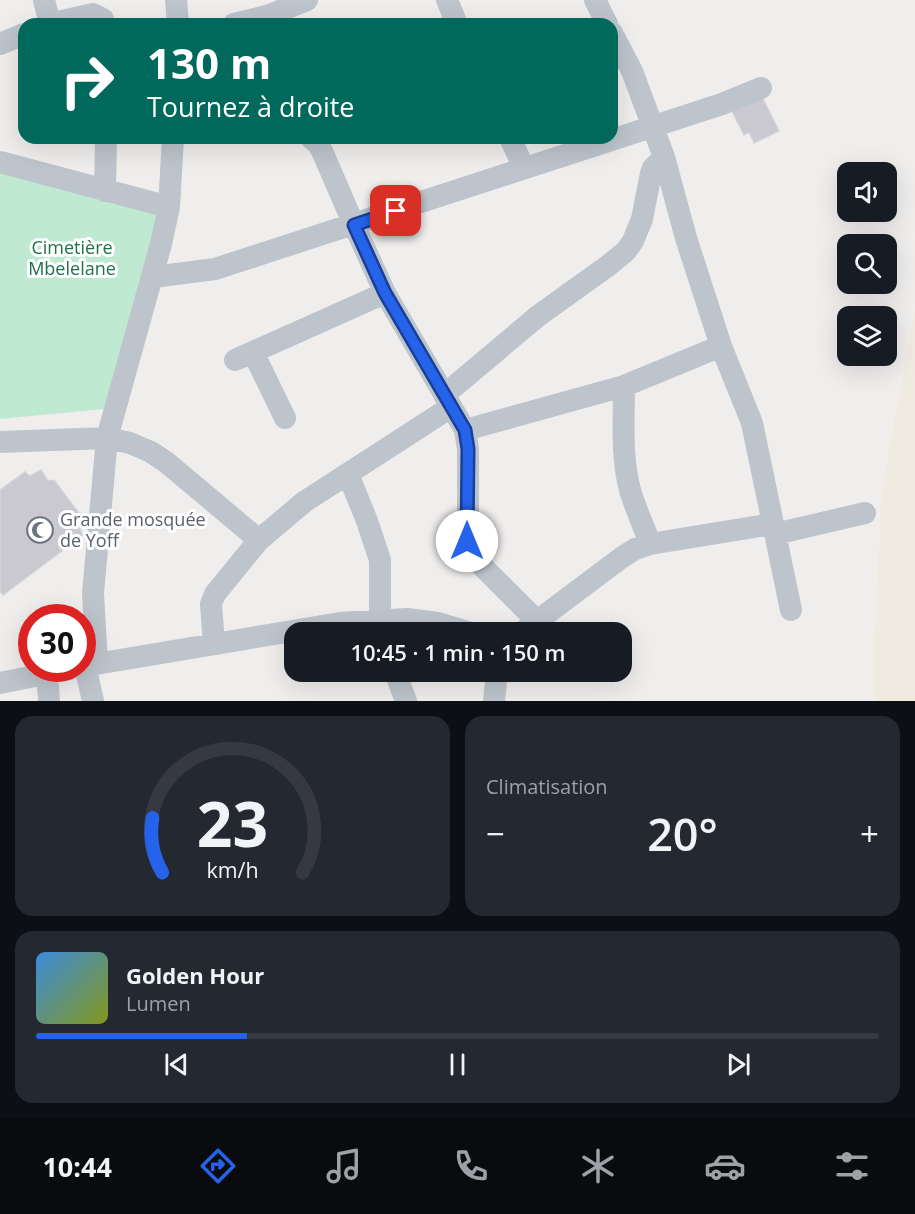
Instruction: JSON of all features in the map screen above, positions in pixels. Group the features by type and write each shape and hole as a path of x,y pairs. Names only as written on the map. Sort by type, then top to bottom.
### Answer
{"street":[{"path":"45,0 48,18"},
{"path":"176,0 178,18"},
{"path":"246,17 270,15 307,0"},
{"path":"447,0 454,18"},
{"path":"595,0 604,18"},
{"path":"75,18 93,14 101,18"},
{"path":"0,44 18,36"},
{"path":"618,44 632,71 664,157 686,238 721,346 752,423 791,610"},
{"path":"618,137 722,104 761,88"},
{"path":"105,191 106,144"},
{"path":"92,604 107,438 153,277 169,207 173,144"},
{"path":"318,144 385,293 465,430 468,449 468,550 526,622"},
{"path":"513,144 524,168"},
{"path":"153,277 215,269 597,144"},
{"path":"214,644 211,604 215,594 259,540 304,502 348,474 448,401 538,316 626,251 642,219 653,168 664,157"},
{"path":"0,162 169,207"},
{"path":"285,418 244,356 385,293"},
{"path":"465,430 624,386 721,346"},
{"path":"624,386 626,472 650,543"},
{"path":"0,442 107,438 130,443 166,462 259,540"},
{"path":"348,474 380,560 381,622"},
{"path":"537,622 621,558 634,549 650,543 774,529 865,513"},
{"path":"396,622 407,619 430,622"},
{"path":"96,664 284,632"},
{"path":"0,683 18,680"},
{"path":"48,682 49,701"},
{"path":"88,682 93,701"},
{"path":"399,682 406,701"},
{"path":"494,701 496,682"}],"green space":[{"name":"Cimetière Mbelelane","path":"0,163 161,209 104,409 0,419"}],"sand":[{"path":"915,310 915,701 875,701 874,648 882,490"}],"building":[{"path":"759,91 779,131 754,143 749,132 744,135 729,105"},
{"name":"Grande mosquée de Yoff","path":"41,470 48,481 54,480 85,521 78,525 83,535 3,595 0,591 0,490 25,472 30,476"}],"place":[{"name":"Grande mosquée de Yoff","path":"40,530"}],"route":[{"path":"396,211 354,225 385,293 465,430 468,449 467,541"}]}
